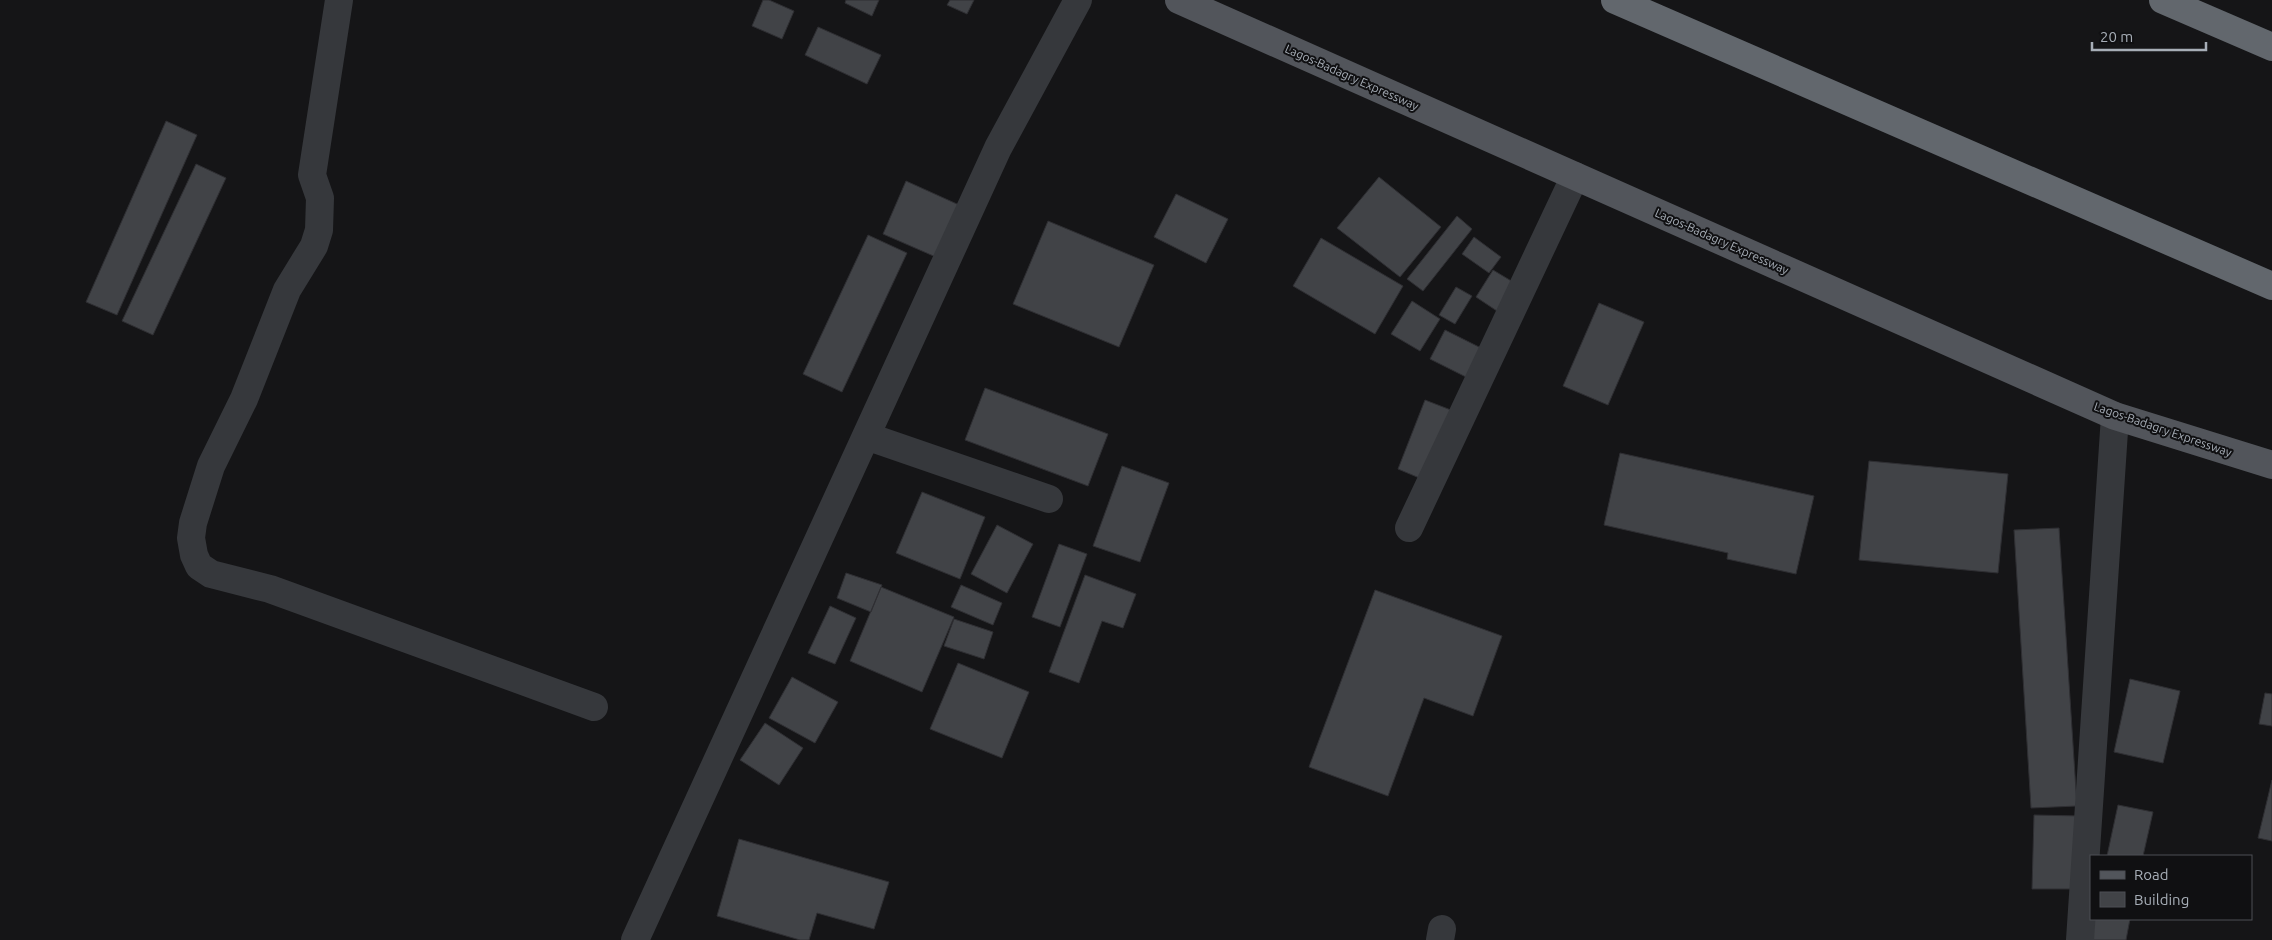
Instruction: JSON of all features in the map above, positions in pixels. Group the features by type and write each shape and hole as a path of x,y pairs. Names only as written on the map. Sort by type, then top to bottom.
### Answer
{"highway":[{"path":"1615,0 2272,286"},
{"path":"2163,0 2272,48"}],"main road":[{"name":"Lagos-Badagry Expressway","path":"1179,0 2115,416 2272,466"}],"street":[{"path":"340,0 312,175 320,198 319,230 314,246 287,290 244,399 211,466 193,523 191,538 194,554 199,566 211,574 270,589 594,707"},
{"path":"635,940 998,148 1078,0"},
{"path":"1410,528 1575,176"},
{"path":"2080,940 2115,416"},
{"path":"866,436 1049,499"}],"building":[{"path":"763,0 769,0 794,11 782,39 752,26"},
{"path":"846,0 879,0 872,16 845,3"},
{"path":"950,0 974,0 967,14 947,5"},
{"path":"818,27 881,55 867,84 805,55"},
{"path":"166,121 197,135 117,315 86,302"},
{"path":"196,164 226,178 153,335 122,321"},
{"path":"1379,177 1441,227 1400,277 1337,228"},
{"path":"906,181 968,209 945,261 883,234"},
{"path":"1176,194 1228,219 1206,263 1154,237"},
{"path":"1457,216 1472,229 1423,291 1407,279"},
{"path":"1048,221 1154,265 1119,347 1013,304"},
{"path":"868,235 907,253 842,392 803,374"},
{"path":"1474,237 1501,257 1489,273 1462,254"},
{"path":"1321,238 1403,286 1375,334 1293,286"},
{"path":"1493,270 1518,285 1500,313 1476,297"},
{"path":"1456,287 1472,296 1455,324 1439,315"},
{"path":"1412,301 1440,319 1420,351 1391,334"},
{"path":"1599,303 1644,322 1608,405 1563,386"},
{"path":"1445,330 1487,351 1472,380 1430,359"},
{"path":"985,388 1108,434 1088,486 965,440"},
{"path":"1425,400 1456,412 1429,482 1398,469"},
{"path":"1620,453 1814,496 1796,574 1727,559 1728,553 1604,525"},
{"path":"1869,461 2008,474 1998,573 1859,560"},
{"path":"1122,466 1169,483 1140,562 1093,546"},
{"path":"922,492 985,517 960,579 896,553"},
{"path":"997,525 1033,544 1007,593 971,574"},
{"path":"2059,528 2077,806 2031,808 2014,530"},
{"path":"1059,544 1087,554 1060,627 1032,617"},
{"path":"846,573 882,585 871,612 837,598"},
{"path":"1085,575 1136,594 1123,628 1102,621 1079,683 1049,672"},
{"path":"961,585 1002,603 993,625 951,607"},
{"path":"881,587 954,617 922,692 850,661"},
{"path":"1375,590 1502,636 1473,716 1424,698 1388,796 1309,767"},
{"path":"830,606 856,618 835,664 808,653"},
{"path":"954,619 993,632 984,659 944,646"},
{"path":"958,663 1029,692 1002,758 930,729"},
{"path":"792,677 838,702 815,743 769,718"},
{"path":"2130,679 2180,691 2163,763 2114,752"},
{"path":"2265,693 2272,694 2272,726 2259,724"},
{"path":"765,723 803,748 779,785 740,760"},
{"path":"2272,780 2272,841 2258,838"},
{"path":"2118,805 2153,812 2143,855 2107,855"},
{"path":"2034,815 2080,816 2079,889 2032,889"},
{"path":"739,839 889,882 874,929 817,913 809,940 800,940 717,916"},
{"path":"2094,920 2130,920 2126,940 2089,940"}]}
